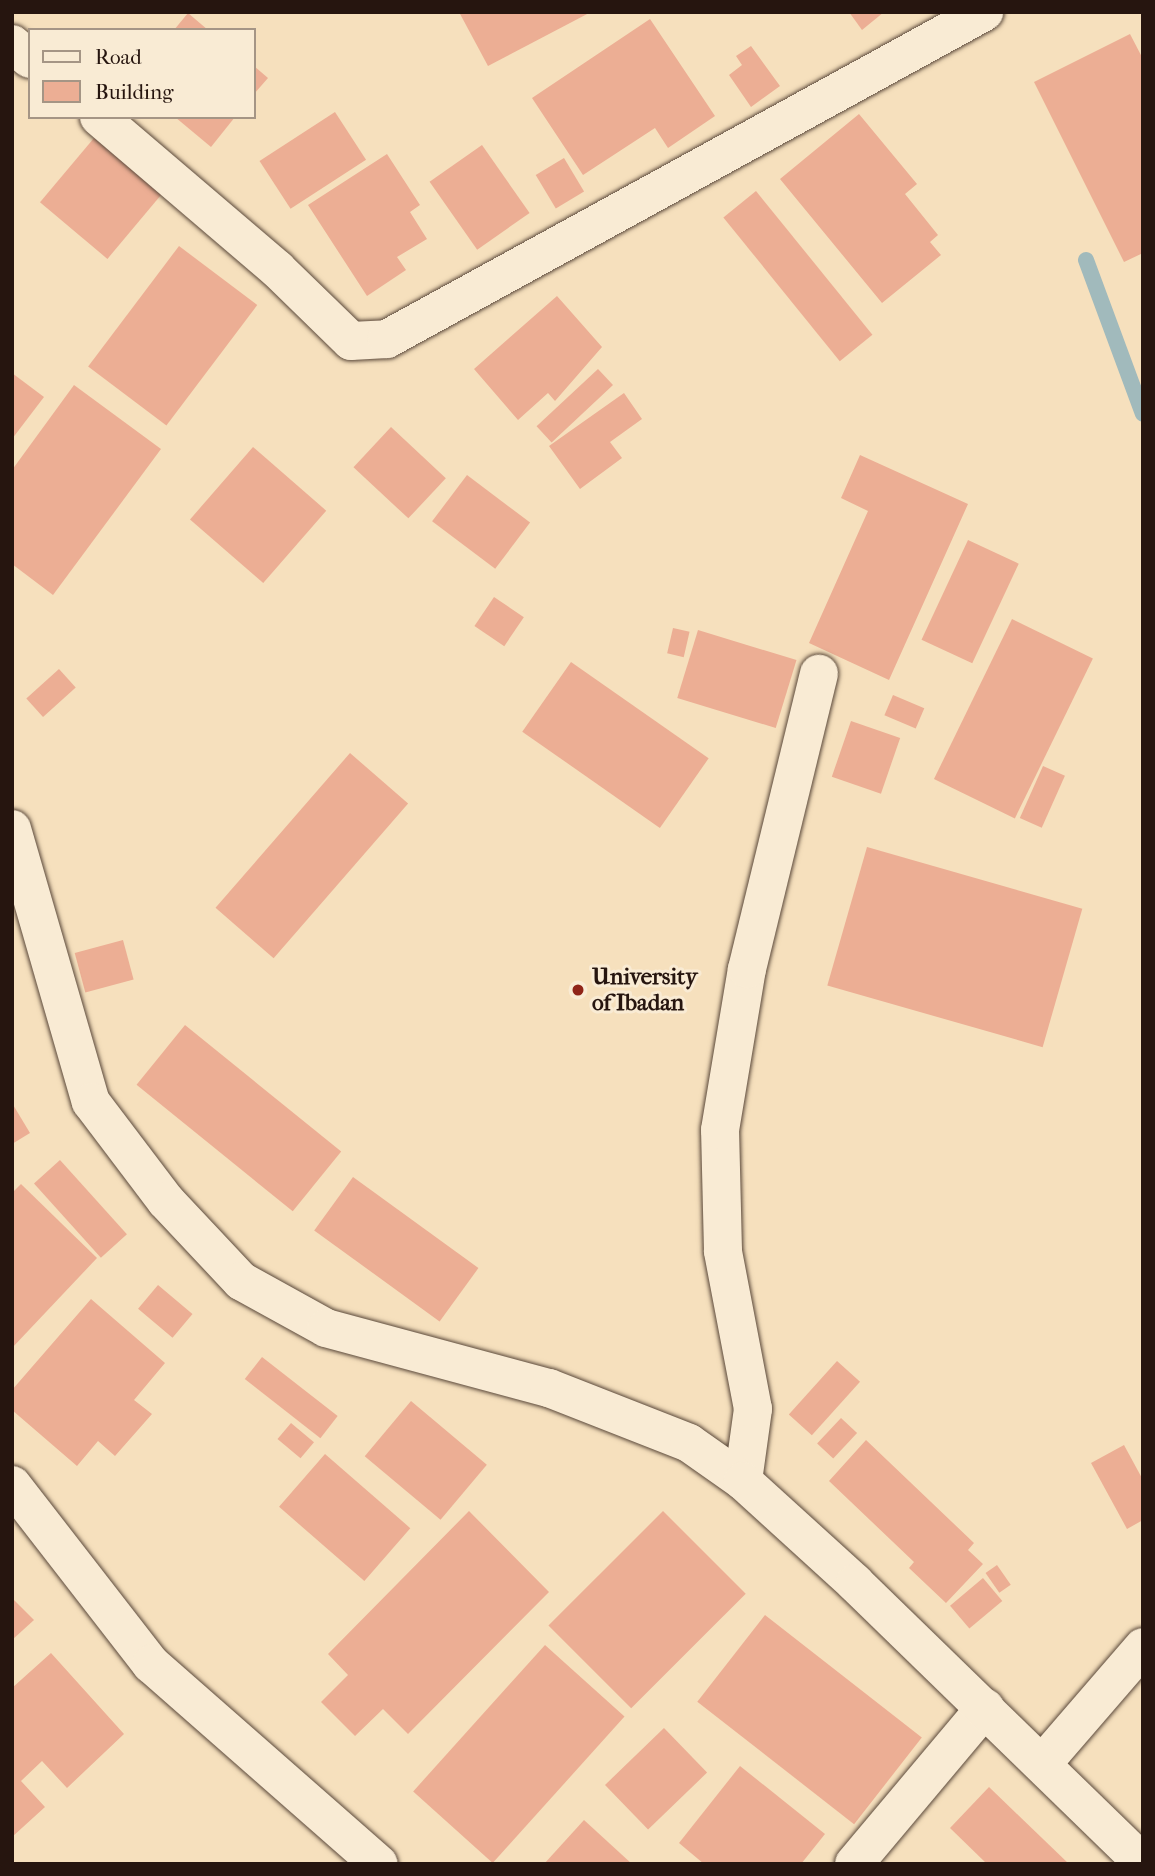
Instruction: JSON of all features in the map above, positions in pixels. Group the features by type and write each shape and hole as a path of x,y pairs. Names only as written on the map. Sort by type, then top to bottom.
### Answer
{"street":[{"path":"101,119 277,269 351,341 387,339 984,12"},
{"path":"12,44 28,57"},
{"path":"743,1481 754,1409 723,1251 720,1130 747,969 820,674"},
{"path":"12,829 91,1102 166,1201 242,1281 326,1328 549,1388 689,1443 743,1481 1043,1763 1143,1863"},
{"path":"12,1485 151,1664 379,1864"},
{"path":"1043,1763 1143,1647"},
{"path":"854,1864 985,1708"}],"building":[{"path":"459,12 591,12 488,66"},
{"path":"849,12 884,12 862,30"},
{"path":"188,13 206,28 176,28"},
{"path":"650,19 715,116 668,148 655,128 583,175 532,98"},
{"path":"1130,34 1143,59 1143,253 1124,262 1034,82"},
{"path":"751,46 780,86 751,107 729,75 742,65 736,56"},
{"path":"256,68 268,78 256,92"},
{"path":"335,112 366,160 291,209 260,161"},
{"path":"859,114 917,184 905,194 938,235 930,242 941,255 882,303 780,179"},
{"path":"177,119 233,119 211,147"},
{"path":"94,138 161,195 107,259 40,202"},
{"path":"482,145 530,213 477,250 430,182"},
{"path":"387,154 420,205 410,212 427,239 397,257 406,270 367,296 308,205"},
{"path":"564,158 584,191 556,208 536,175"},
{"path":"756,191 872,335 840,361 723,217"},
{"path":"179,246 257,305 166,426 88,367"},
{"path":"557,296 602,347 555,401 548,393 518,420 474,369"},
{"path":"598,369 613,385 552,442 537,426"},
{"path":"12,373 44,397 12,439"},
{"path":"74,385 161,449 53,595 12,564 12,470"},
{"path":"624,393 642,419 610,442 622,458 580,489 549,446"},
{"path":"391,427 446,478 408,518 353,467"},
{"path":"253,447 326,511 263,583 190,519"},
{"path":"860,455 968,504 889,680 809,643 868,511 841,498"},
{"path":"467,475 530,523 495,569 432,521"},
{"path":"968,540 1019,564 972,663 922,640"},
{"path":"494,597 524,617 504,646 474,626"},
{"path":"1012,619 1093,658 1015,818 934,779"},
{"path":"673,628 690,632 684,657 667,653"},
{"path":"698,630 796,660 776,728 677,698"},
{"path":"571,662 709,758 660,828 522,732"},
{"path":"59,669 76,688 43,717 26,698"},
{"path":"893,695 924,708 916,729 884,715"},
{"path":"851,721 900,738 881,794 832,777"},
{"path":"350,753 408,804 274,958 216,908"},
{"path":"1043,766 1065,776 1042,828 1020,818"},
{"path":"867,847 1082,909 1043,1047 827,985"},
{"path":"123,940 134,980 85,993 75,953"},
{"path":"185,1025 341,1151 293,1211 137,1085"},
{"path":"12,1103 30,1133 12,1144"},
{"path":"60,1160 127,1234 101,1258 34,1183"},
{"path":"353,1177 478,1268 440,1322 314,1230"},
{"path":"21,1184 97,1258 12,1348 12,1193"},
{"path":"158,1285 192,1314 173,1338 138,1309"},
{"path":"91,1299 165,1363 134,1400 152,1414 115,1456 98,1441 77,1466 12,1410 12,1390"},
{"path":"262,1357 338,1416 320,1438 245,1379"},
{"path":"837,1361 860,1382 812,1435 789,1415"},
{"path":"411,1401 487,1465 441,1520 365,1456"},
{"path":"841,1418 857,1433 833,1459 817,1444"},
{"path":"291,1423 314,1442 300,1458 278,1439"},
{"path":"866,1440 974,1543 968,1550 983,1564 946,1603 909,1568 914,1562 829,1481"},
{"path":"1124,1445 1143,1480 1143,1520 1127,1529 1091,1463"},
{"path":"325,1454 410,1528 364,1581 279,1507"},
{"path":"469,1511 549,1592 408,1734 383,1709 355,1736 321,1702 348,1675 328,1654"},
{"path":"663,1511 746,1594 631,1708 548,1626"},
{"path":"997,1565 1011,1585 999,1593 986,1573"},
{"path":"983,1578 1002,1601 969,1629 950,1606"},
{"path":"12,1598 34,1620 12,1640"},
{"path":"765,1615 922,1738 854,1824 697,1702"},
{"path":"545,1645 625,1717 493,1863 413,1791"},
{"path":"51,1653 124,1734 67,1788 42,1761 21,1781 45,1807 12,1837 12,1688"},
{"path":"664,1728 707,1773 648,1830 605,1785"},
{"path":"740,1766 825,1834 801,1864 704,1864 679,1843"},
{"path":"989,1787 1069,1864 987,1864 950,1828"},
{"path":"584,1820 632,1864 544,1864"}],"waterway":[{"path":"1086,260 1143,414"}],"place":[{"name":"University of Ibadan","path":"578,990"}]}
